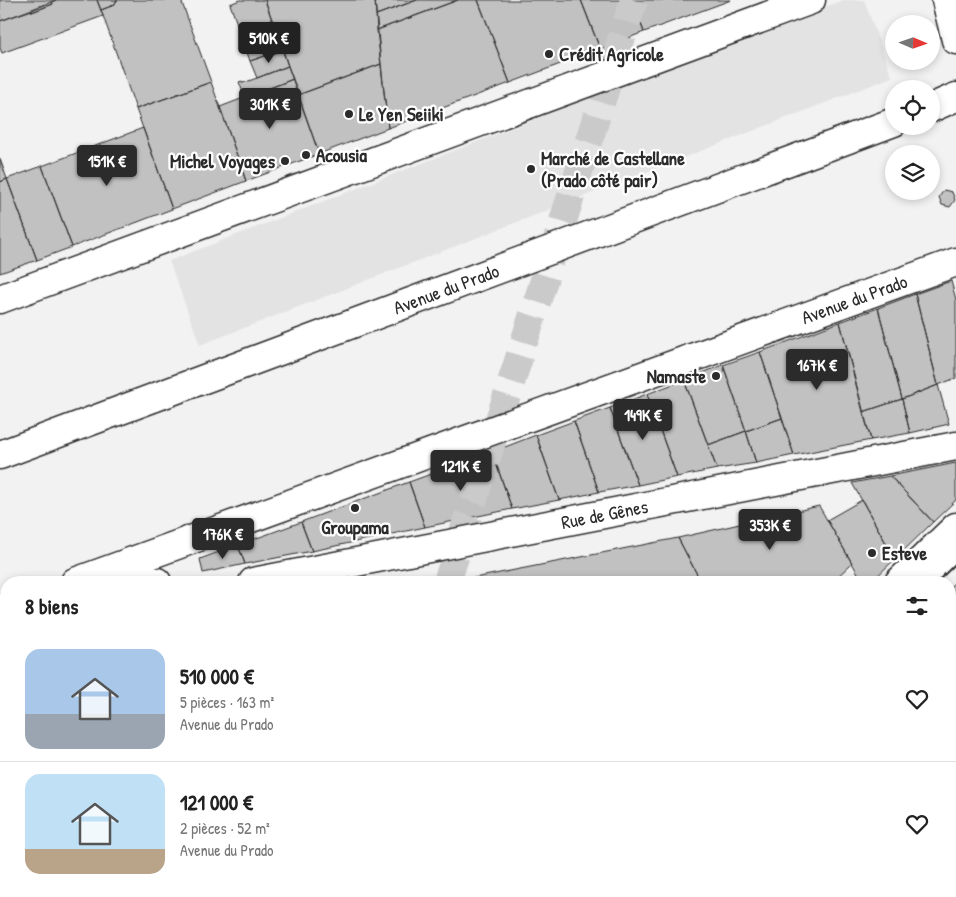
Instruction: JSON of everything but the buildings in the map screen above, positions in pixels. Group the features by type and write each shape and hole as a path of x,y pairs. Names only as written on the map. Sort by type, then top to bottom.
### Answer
{"street":[{"path":"0,299 812,0"},
{"path":"946,0 956,40"},
{"path":"940,104 956,97"},
{"name":"Avenue du Prado","path":"0,455 885,125"},
{"name":"Avenue du Prado","path":"93,576 956,262"},
{"name":"Rue de Gênes","path":"322,576 956,446"},
{"path":"905,576 956,527"},
{"path":"105,572 126,576"}],"lane":[{"path":"927,576 956,548"}],"shaded area":[{"name":"Marché de Castellane (Prado côté pair)","path":"843,0 864,0 885,58 885,70 889,70 892,77 200,345 169,261"}],"tunnel":[{"path":"449,576 634,0"}],"place":[{"name":"Crédit Agricole","path":"549,54"},
{"name":"Le Yen Seiiki","path":"349,114"},
{"name":"Acousia","path":"306,155"},
{"name":"Michel Voyages","path":"285,161"},
{"name":"Marché de Castellane (Prado côté pair)","path":"531,169"},
{"name":"Namaste","path":"716,376"},
{"name":"Groupama","path":"355,508"},
{"name":"Esteve","path":"872,553"}]}
